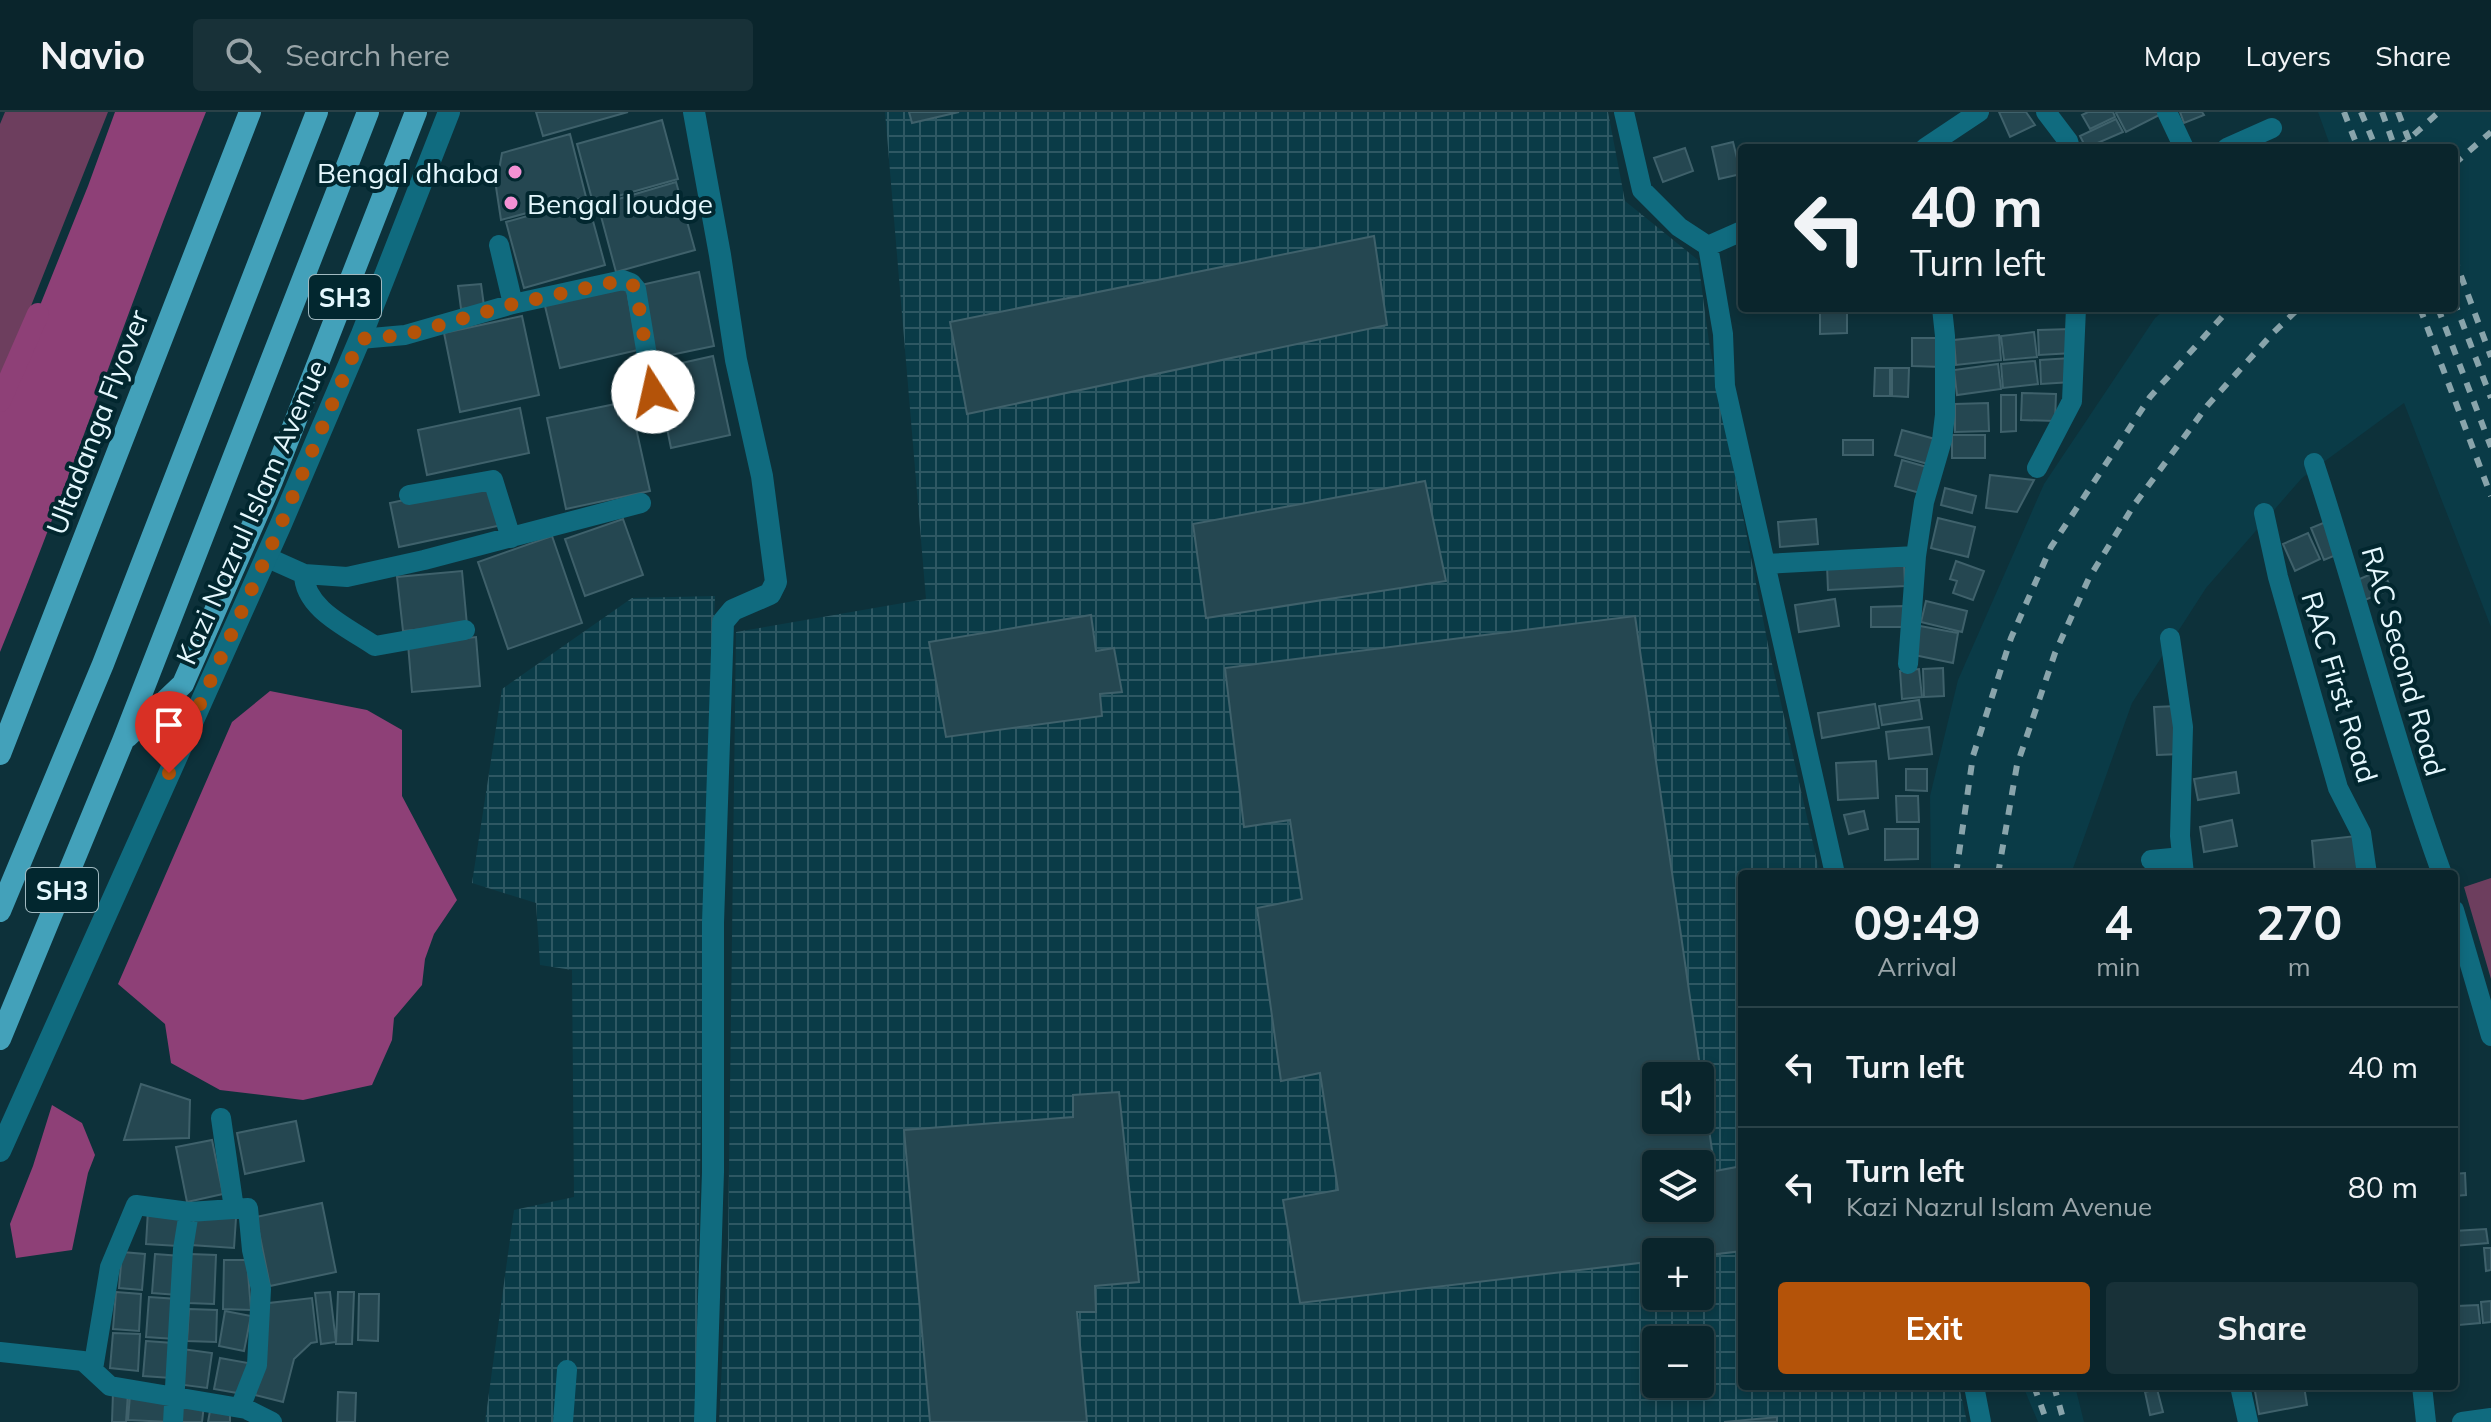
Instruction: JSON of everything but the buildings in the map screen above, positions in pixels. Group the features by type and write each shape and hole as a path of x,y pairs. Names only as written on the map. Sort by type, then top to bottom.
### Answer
{"main road":[{"name":"Ultadanga Flyover","path":"0,754 250,112"},
{"path":"0,911 97,679 317,112"},
{"name":"Kazi Nazrul Islam Avenue","path":"0,1039 123,741 368,112"},
{"name":"SH3","path":"123,741 183,684 272,481 416,112"}],"street":[{"name":"Kazi Nazrul Islam Avenue","path":"0,1151 266,557 360,339 449,112"},
{"path":"694,112 736,360 762,476 776,582 770,594 733,610 723,622 713,923 713,1172 705,1422"},
{"path":"1624,112 1642,190 1679,227 1708,246 1723,334 1725,386 1834,870"},
{"path":"1931,144 1979,112"},
{"path":"2046,112 2069,144"},
{"path":"2167,112 2182,144"},
{"path":"2236,144 2272,128"},
{"path":"1708,246 1738,233"},
{"path":"499,245 513,304"},
{"path":"360,339 405,335 513,304 623,280 636,289 653,392"},
{"path":"1908,664 1916,556 1924,502 1942,440 1945,415 1942,312"},
{"path":"2037,468 2072,401 2076,312"},
{"name":"RAC Second Road","path":"2314,463 2352,578 2417,807 2441,870"},
{"path":"409,495 493,480 511,538"},
{"path":"266,557 304,574 347,577 641,503"},
{"name":"RAC First Road","path":"2264,513 2278,577 2338,788 2361,833 2366,870"},
{"path":"1765,564 1916,556"},
{"path":"304,574 304,586 318,606 375,646 465,630"},
{"path":"2151,860 2183,865 2180,836 2183,727 2170,638"},
{"path":"2458,924 2491,1036"},
{"path":"221,1118 234,1209"},
{"path":"93,1369 110,1267 136,1205 189,1212 248,1208 252,1250 261,1289 257,1365 240,1408"},
{"path":"173,1422 183,1249 189,1212"},
{"path":"0,1352 83,1361 110,1386 240,1408 272,1422"},
{"path":"563,1422 567,1370"},
{"path":"1975,1390 1981,1422"},
{"path":"2241,1390 2248,1422"},
{"path":"2422,1390 2426,1422"},
{"path":"2462,1422 2491,1418"}],"shaded area":[{"path":"5,112 108,112 0,384 0,124"},
{"path":"115,112 206,112 0,652 0,405"},
{"path":"885,112 1608,112 1625,201 1698,260 1709,342 1770,655 1819,870 1738,870 1738,1390 1960,1390 1967,1422 719,1422 728,1246 736,632 926,599"},
{"path":"2318,112 2491,112 2491,627 2404,403 2302,478 2206,588 2132,703 2072,870 1931,870 1930,796 1958,680 2044,484 2155,318 2162,312 2458,312 2458,144 2330,144"},
{"path":"715,596 704,930 696,1422 485,1422 514,1210 574,1197 572,970 540,965 536,903 472,883 502,689 632,598"},
{"path":"270,691 367,710 402,730 402,796 457,900 434,934 425,959 422,985 394,1018 392,1040 372,1085 303,1100 220,1090 171,1063 165,1024 118,984 232,722"},
{"path":"2491,878 2491,979 2464,887"},
{"path":"52,1105 82,1123 95,1155 88,1173 72,1250 16,1258 10,1224"},
{"path":"2025,1390 2076,1390 2084,1422 2038,1422"}],"waterway":[{"path":"0,401 38,314"}],"railway":[{"path":"2344,112 2356,144"},
{"path":"2361,112 2374,144"},
{"path":"2382,112 2394,144"},
{"path":"2398,112 2410,144"},
{"path":"2403,144 2439,112"},
{"path":"2458,161 2491,132"},
{"path":"2458,268 2491,357"},
{"path":"2458,311 2491,398"},
{"path":"1957,870 1973,756 2011,638 2051,547 2150,397 2226,312"},
{"path":"1999,870 2017,765 2055,653 2089,578 2134,505 2207,406 2295,312"},
{"path":"2422,312 2491,496"},
{"path":"2440,312 2491,447"},
{"path":"2035,1390 2047,1422"},
{"path":"2055,1390 2064,1422"}],"place":[{"name":"Bengal dhaba","path":"515,172"},
{"name":"Bengal loudge","path":"511,203"}],"route":[{"path":"169,773 360,339 405,335 513,304 623,280 636,289 653,392"}]}
